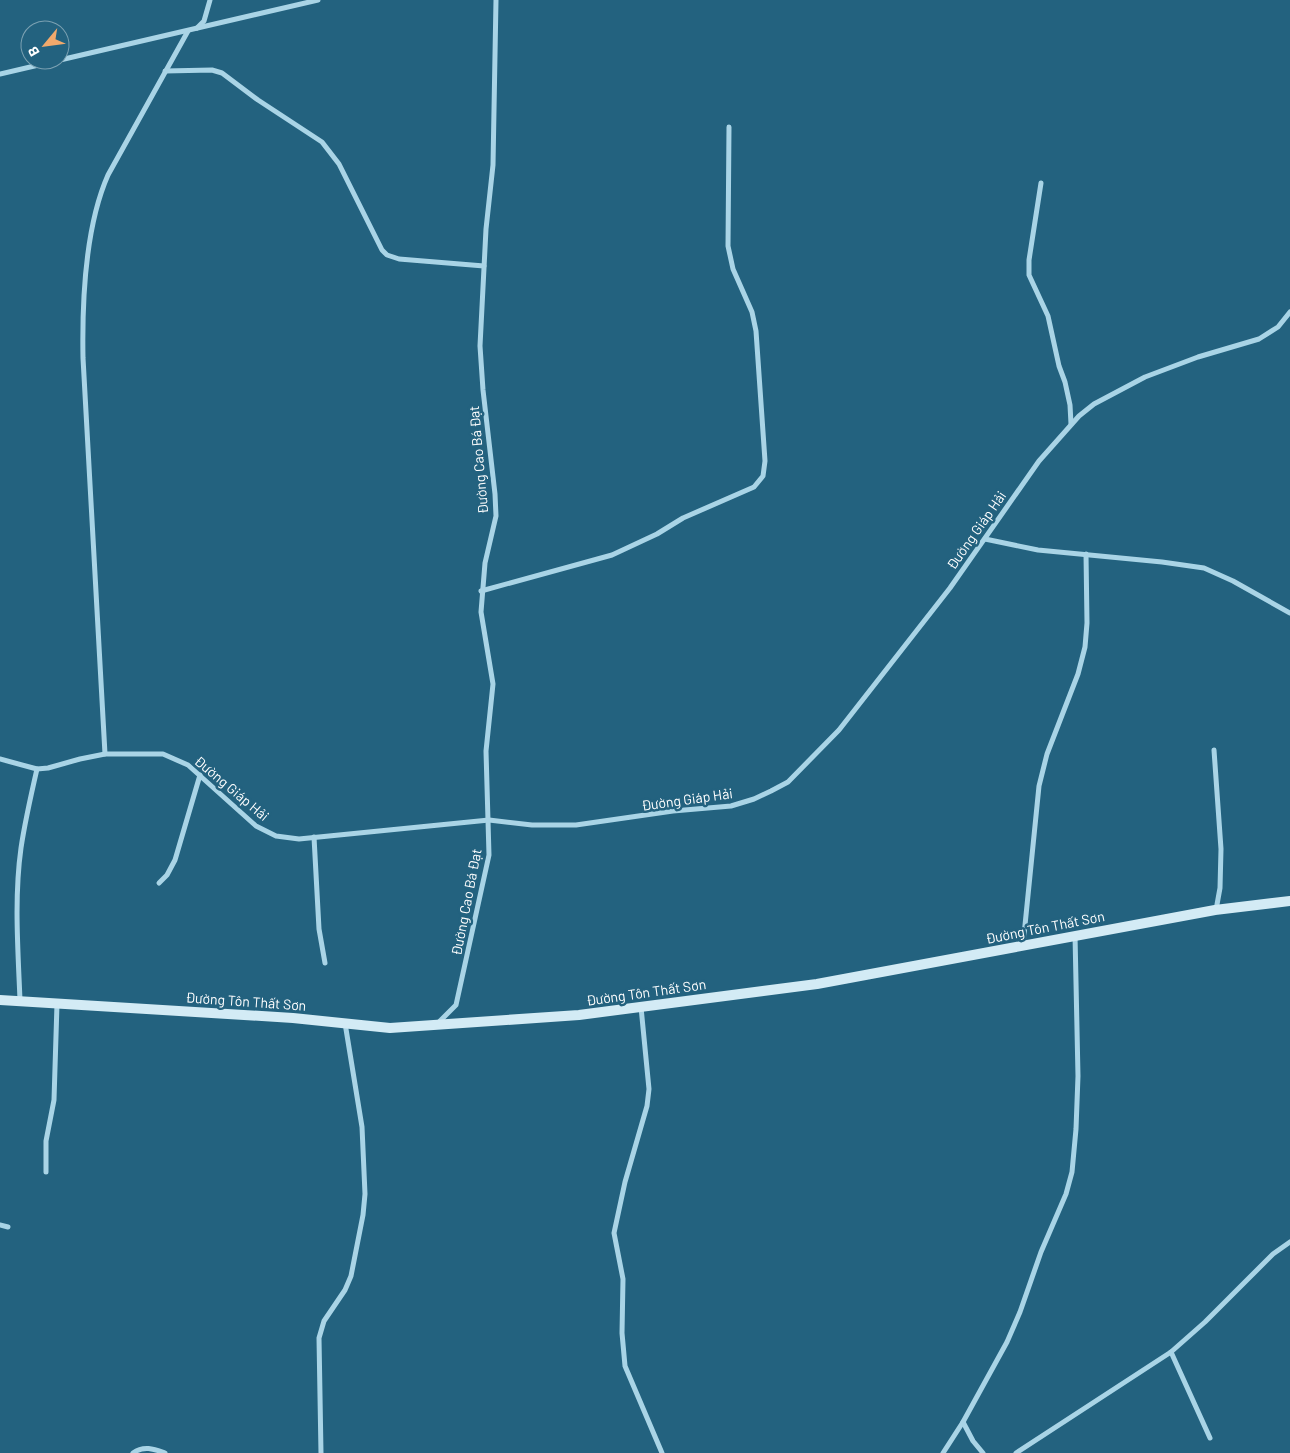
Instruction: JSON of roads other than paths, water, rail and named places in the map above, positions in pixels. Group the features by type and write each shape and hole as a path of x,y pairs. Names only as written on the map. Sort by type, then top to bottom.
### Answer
{"street":[{"path":"197,28 204,21 210,0"},
{"path":"70,58 318,0"},
{"name":"Đường Cao Bá Đạt","path":"437,1025 456,1005 488,855 489,820 486,751 493,684 482,621 481,591 484,563 496,516 496,494 485,408 480,346 486,229 493,165 496,0"},
{"path":"105,754 83,358 84,293 93,219 102,188 188,31"},
{"path":"0,74 20,69"},
{"path":"165,71 212,70 222,73 258,100 322,142 339,164 378,243 387,255 399,259 484,266"},
{"path":"481,591 579,565 612,554 657,534 683,518 749,490 760,482 766,461 756,331 752,312 733,269 728,246 729,128"},
{"path":"1041,183 1029,260 1029,275 1048,316 1070,404 1071,424"},
{"name":"Đường Giáp Hải","path":"0,759 37,769 105,754 163,754 179,760 200,775 249,820 268,832 287,838 299,839 489,820 532,826 576,825 673,811 732,806 754,799 788,782 839,730 950,588 1039,460 1071,424 1094,404 1145,377 1198,357 1259,339 1278,327 1290,312"},
{"path":"985,539 1038,550 1204,568 1233,580 1290,613"},
{"path":"1024,945 1039,786 1047,754 1078,674 1084,648 1087,624 1086,554"},
{"path":"1214,750 1221,849 1220,888 1215,910"},
{"path":"20,1000 17,932 18,887 21,849 37,769"},
{"path":"159,883 167,875 175,860 200,775"},
{"path":"314,837 319,929 325,963"},
{"name":"Đường Tôn Thất Sơn","path":"0,1000 293,1018 390,1028 579,1015 817,984 1215,910 1290,901"},
{"path":"943,1453 963,1422 1007,1342 1041,1252 1066,1194 1072,1172 1078,1076 1076,935"},
{"path":"46,1172 46,1141 54,1100 57,1004"},
{"path":"641,1006 649,1089 647,1106 625,1182 614,1233 623,1279 622,1333 625,1366 662,1453"},
{"path":"321,1453 319,1338 324,1321 345,1290 351,1276 366,1194 362,1127 344,1022"},
{"path":"0,1226 8,1227"},
{"path":"1016,1453 1170,1352 1204,1322 1273,1254 1290,1242"},
{"path":"1170,1352 1210,1438"},
{"path":"963,1422 973,1441 983,1453"},
{"path":"133,1453 139,1449 146,1448 165,1453"}]}
